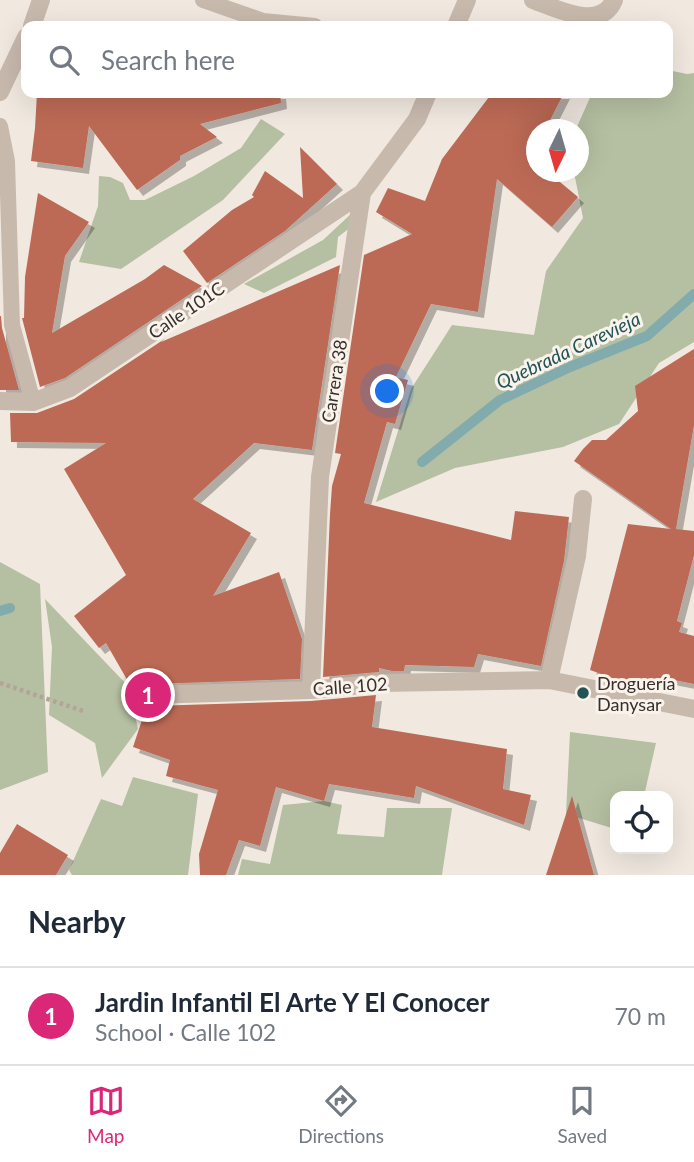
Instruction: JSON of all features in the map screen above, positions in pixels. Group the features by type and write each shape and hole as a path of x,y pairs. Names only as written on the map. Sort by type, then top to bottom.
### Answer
{"street":[{"path":"34,21 41,0"},
{"path":"458,21 467,0"},
{"path":"533,0 578,16 595,16 612,4"},
{"path":"0,92 21,48"},
{"name":"Carrera 38","path":"311,690 320,477 362,193 417,119 426,98"},
{"name":"Calle 101C","path":"0,401 33,402 70,388 362,193"},
{"path":"549,680 577,556 583,499"},
{"name":"Calle 102","path":"151,695 311,690 381,683 549,680 694,709"}],"lane":[{"path":"203,0 263,21"},
{"path":"0,126 7,161 12,326 33,402"}],"path":[{"path":"0,683 86,712"}],"green space":[{"path":"673,71 694,73 694,342 659,363 619,424 563,447 455,468 376,502 411,389 452,325 534,335 546,271 583,218 576,182 589,182 589,119 580,119 590,98 673,98"},
{"path":"261,119 285,134 223,200 121,269 79,262 98,206 99,176 110,177 123,183 130,200 145,200 194,176 241,148"},
{"path":"352,213 351,227 338,237 336,257 264,293 244,284 323,240"},
{"path":"0,562 40,584 48,772 0,790"},
{"path":"45,599 129,687 138,729 102,778 95,743 49,715 52,647"},
{"path":"570,732 656,743 645,791 610,791 610,827 566,814"},
{"path":"133,777 198,794 188,875 72,875 69,870 101,799 122,806"},
{"path":"324,801 342,805 337,834 384,837 387,808 452,808 442,875 238,875 242,859 270,864 283,805"}],"building":[{"path":"37,98 280,98 281,103 200,124 217,137 180,156 180,160 137,190 89,126 83,168 31,161"},
{"path":"488,98 561,98 551,119 526,119 526,182 560,182 578,197 552,227 497,179 478,312 431,304 396,377 408,380 395,424 387,422 364,503 511,540 515,511 569,517 564,561 541,666 478,654 474,667 405,665 404,671 379,668 379,672 323,677 332,486 341,454 335,453 364,255 412,234 376,212 388,188 425,201 442,159"},
{"path":"300,147 337,184 285,231 207,283 183,251 232,210 254,197 252,195 265,171 303,198"},
{"path":"38,193 89,222 65,256 52,333 145,279 164,265 202,286 65,378 40,387 22,318 25,277"},
{"path":"340,265 312,450 254,443 193,499 251,533 213,596 279,572 302,639 300,679 151,684 141,689 141,700 145,705 151,706 311,701 376,695 372,727 507,749 503,789 531,795 524,825 416,786 414,798 329,784 324,801 276,787 260,846 239,840 226,875 200,875 199,854 218,790 166,776 170,760 133,747 145,711 106,643 99,648 74,616 126,575 64,469 106,443 11,442 10,413 37,413 74,399 166,338 161,342"},
{"path":"0,316 2,328 19,390 0,390"},
{"path":"694,349 694,425 676,529 694,531 694,555 677,621 682,623 679,632 694,636 694,684 664,678 661,687 618,680 590,670 628,524 671,529 574,461 592,440 606,440 638,411 635,386"},
{"path":"572,796 594,875 546,875"},
{"path":"17,824 68,855 56,875 0,875 0,853"}],"waterway":[{"name":"Quebrada Carevieja","path":"422,462 500,400 570,367 647,336 694,294"},
{"name":"Quebrada Carevieja","path":"0,611 10,608"}],"place":[{"name":"Droguería Danysar","path":"583,693"},
{"name":"Jardin Infantil El Arte Y El Conocer","path":"148,695"}]}
